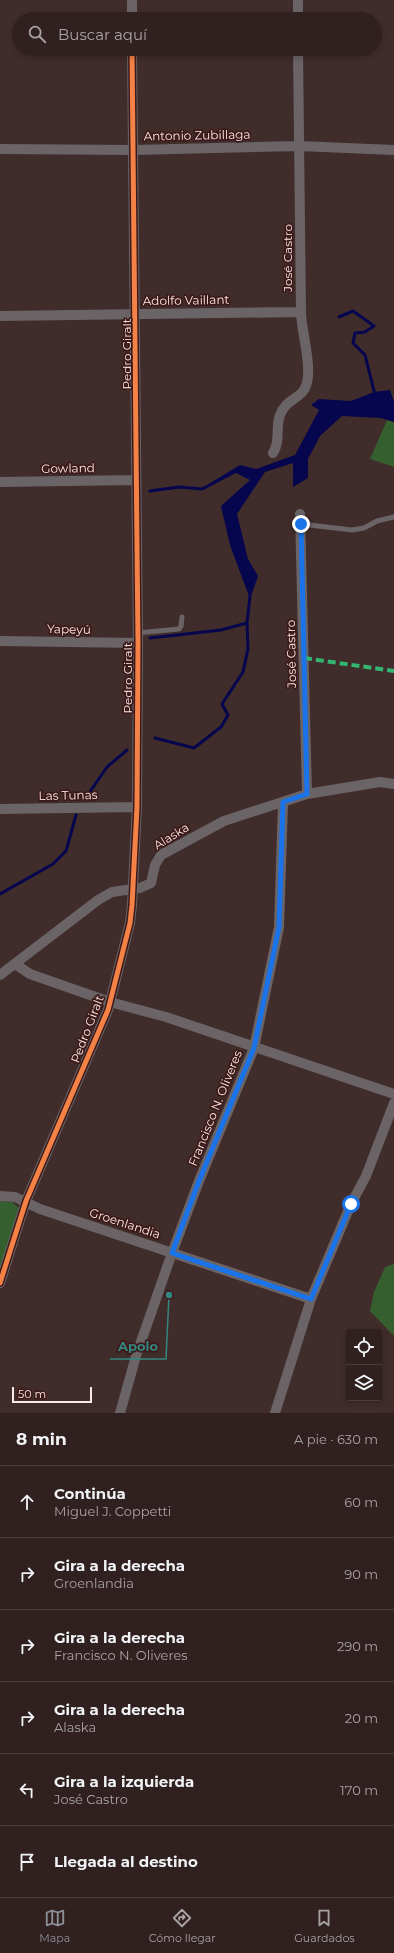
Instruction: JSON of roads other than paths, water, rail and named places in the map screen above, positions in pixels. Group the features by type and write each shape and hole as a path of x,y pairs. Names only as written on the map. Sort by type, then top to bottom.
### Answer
{"street":[{"path":"132,0 132,12"},
{"path":"298,0 298,12"},
{"name":"Pedro Giralt","path":"0,1283 26,1201 110,1002 130,923 137,806 138,638 132,56"},
{"name":"José Castro","path":"273,453 279,441 277,428 281,414 286,405 305,389 307,382 306,343 301,312 298,56"},
{"name":"Antonio Zubillaga","path":"0,149 134,150 299,146 394,150"},
{"name":"Adolfo Vaillant","path":"0,316 135,313 301,312"},
{"name":"Gowland","path":"0,482 136,480"},
{"name":"José Castro","path":"300,519 307,794"},
{"name":"Yapeyú","path":"0,641 138,638"},
{"name":"Alaska","path":"0,975 98,900 112,892 146,886 151,883 157,859 168,851 224,821 307,794 380,782 394,784"},
{"name":"Francisco N. Oliveres","path":"120,1413 136,1356 172,1253 199,1181 254,1048 279,927 283,802"},
{"name":"Las Tunas","path":"0,809 137,806"},
{"path":"15,964 30,974 110,1002 166,1017 254,1048 394,1094"},
{"path":"276,1413 311,1299 351,1204 366,1176 394,1103"},
{"name":"Groenlandia","path":"0,1196 15,1197 40,1209 311,1299"}],"lane":[{"path":"300,519 352,530 364,528 377,521 394,517"},
{"path":"138,638 179,629 182,618"}],"waterway":[{"path":"339,317 353,311 374,326 365,332 355,333 353,343 365,355 375,395"},
{"path":"150,491 179,487 202,489 206,487"},
{"path":"155,738 194,748 221,727 228,715 222,704 243,672 248,649 247,623 250,596"},
{"path":"150,638 221,630 247,623"},
{"path":"85,799 107,767 127,750"},
{"path":"0,894 53,864 66,851 76,815"}],"place":[{"name":"Apolo","path":"169,1295"}]}
